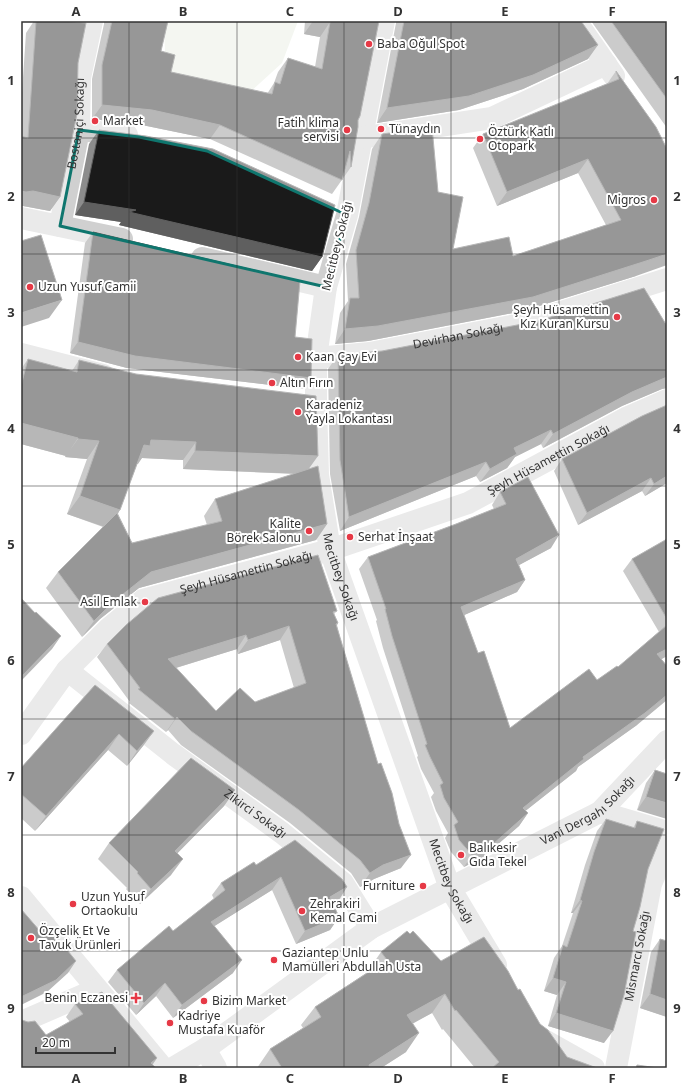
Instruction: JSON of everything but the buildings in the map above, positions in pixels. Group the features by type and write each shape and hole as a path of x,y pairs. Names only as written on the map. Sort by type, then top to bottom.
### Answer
{"street":[{"name":"Bostaniçi Sokağı","path":"60,226 79,130 80,78 92,21"},
{"name":"Meсitbey Sokağı","path":"384,21 346,215 326,287 316,358 318,475 330,550 450,888 506,982"},
{"path":"576,21 625,90"},
{"path":"360,138 492,118 606,64"},
{"path":"79,130 146,138"},
{"path":"326,206 346,215"},
{"path":"21,218 94,232 140,243"},
{"path":"187,254 326,287"},
{"name":"Devirhan Sokağı","path":"316,358 370,353 526,323 667,279"},
{"path":"21,354 125,380"},
{"path":"293,400 316,403"},
{"name":"Şeyh Hüsamettin Sokağı","path":"21,734 67,670 108,630 143,600 330,550 468,503 628,417 667,400"},
{"name":"Zikirci Sokağı","path":"67,670 173,754 282,833 343,883 371,928"},
{"name":"Vani Dergahı Sokağı","path":"173,1068 205,1050 371,928 600,812 667,741"},
{"path":"600,812 667,832"},
{"name":"Mismarcı Sokağı","path":"616,1068 659,887 667,846"},
{"path":"21,897 163,1068"},
{"path":"21,1022 97,989"},
{"path":"526,1016 538,1036 594,1068"},
{"path":"205,1050 216,1068"}],"highlighted area":[{"path":"79,130 139,137 207,151 347,215 326,287 60,226"}],"shaded area":[{"path":"166,21 298,21 282,63 248,94 169,78 165,50"}],"place":[{"name":"Baba Oğul Spot","path":"369,44"},
{"name":"Market","path":"95,121"},
{"name":"Tünaydın","path":"381,129"},
{"name":"Fatih klima servisi","path":"347,130"},
{"name":"Öztürk Katlı Otopark","path":"480,139"},
{"name":"Migros","path":"654,200"},
{"name":"Uzun Yusuf Camii","path":"30,287"},
{"name":"Şeyh Hüsamettin Kız Kuran Kursu","path":"617,317"},
{"name":"Kaan Çay Evi","path":"298,357"},
{"name":"Altın Fırın","path":"272,383"},
{"name":"Karadeniz Yayla Lokantası","path":"298,412"},
{"name":"Kalite Börek Salonu","path":"309,531"},
{"name":"Serhat İnşaat","path":"350,537"},
{"name":"Asil Emlak","path":"145,602"},
{"name":"Balıkesir Gıda Tekel","path":"461,855"},
{"name":"Furniture","path":"423,886"},
{"name":"Uzun Yusuf Ortaokulu","path":"73,904"},
{"name":"Zehrakiri Kemal Cami","path":"302,911"},
{"name":"Özçelik Et Ve Tavuk Ürünleri","path":"31,938"},
{"name":"Gaziantep Unlu Mamülleri Abdullah Usta","path":"274,960"},
{"name":"Benin Eczanesi","path":"136,998"},
{"name":"Bizim Market","path":"204,1001"},
{"name":"Kadriye Mustafa Kuaför","path":"170,1023"}]}
